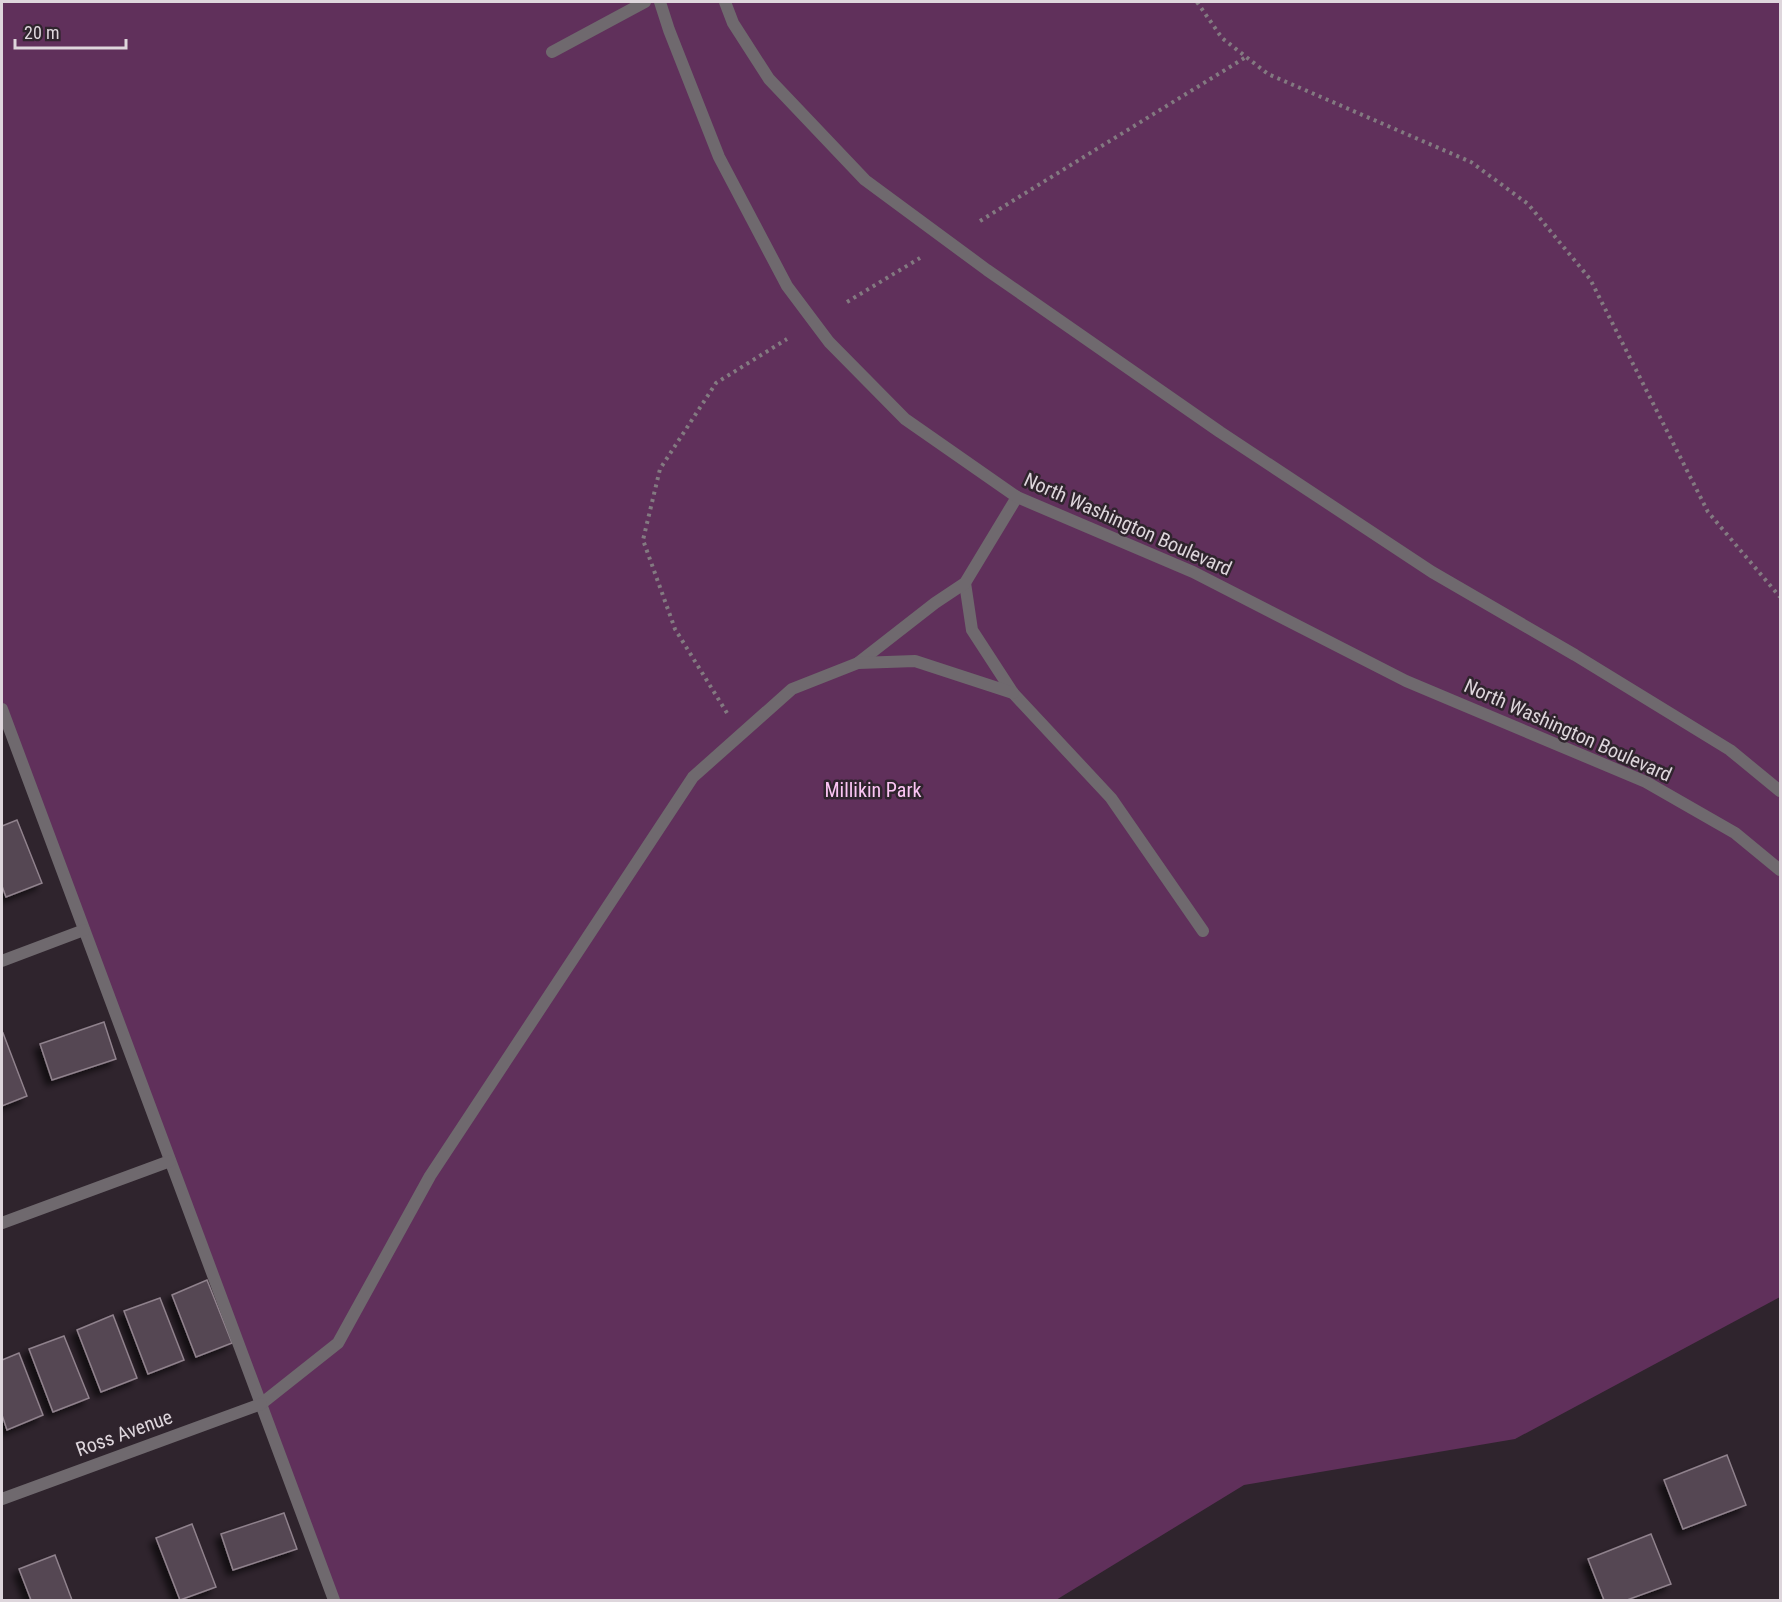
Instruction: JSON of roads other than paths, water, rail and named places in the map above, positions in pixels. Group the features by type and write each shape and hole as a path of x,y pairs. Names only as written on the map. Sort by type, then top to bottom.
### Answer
{"street":[{"path":"552,52 645,2"},
{"name":"North Washington Boulevard","path":"660,2 718,157 787,286 829,342 905,419 1017,497 1193,572 1406,681 1646,782 1735,834 1780,870"},
{"path":"725,2 733,23 769,79 865,180 987,270 1220,432 1432,572 1575,655 1731,750 1780,791"},
{"path":"858,663 935,603 965,583 1017,497"},
{"path":"965,583 972,630 1013,693 1111,798 1203,931"},
{"path":"858,663 915,661 1013,693"},
{"name":"Ross Avenue","path":"2,1499 261,1404 338,1342 430,1176 693,777 792,689 858,663"},
{"path":"2,709 333,1600"},
{"path":"2,961 84,930"},
{"path":"2,1223 170,1161"}],"park label":[{"name":"Millikin Park","path":"873,790"}]}
